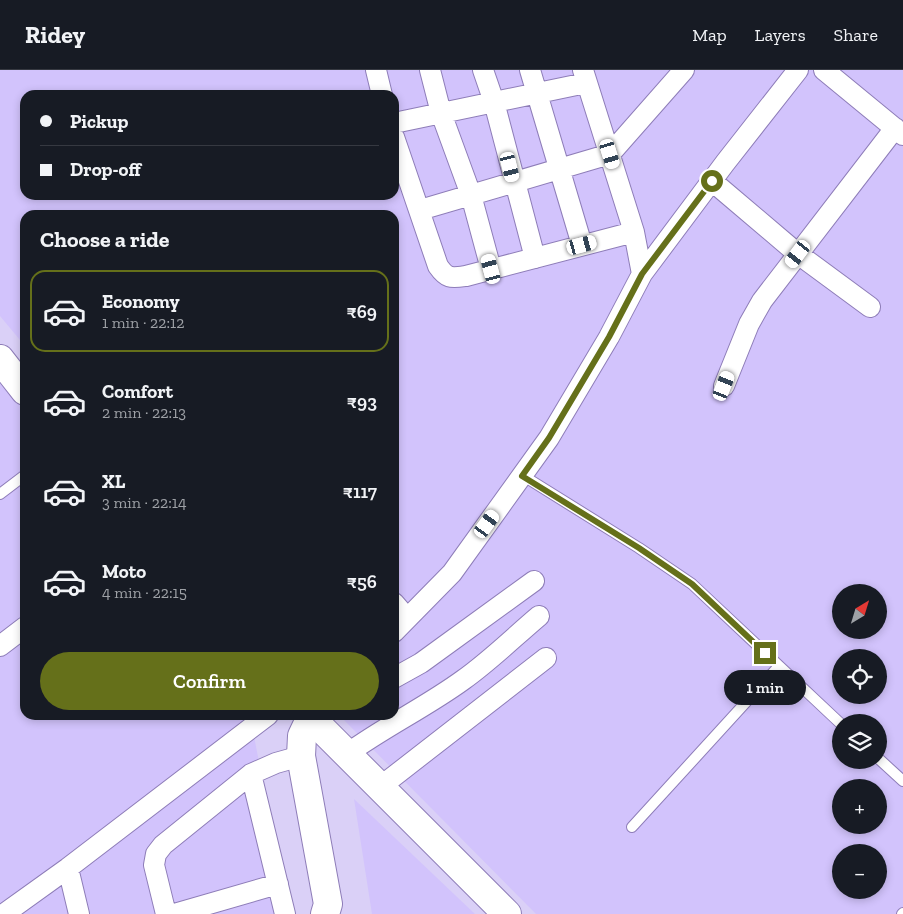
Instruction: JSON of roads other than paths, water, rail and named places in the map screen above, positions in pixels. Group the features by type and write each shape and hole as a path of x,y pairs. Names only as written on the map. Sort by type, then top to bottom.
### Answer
{"main road":[{"path":"0,359 20,385"},
{"path":"308,720 302,736 301,756 330,911"},
{"path":"314,720 507,914"}],"street":[{"path":"376,70 381,90"},
{"path":"430,70 441,113 471,195 491,269"},
{"path":"483,70 494,102 535,258"},
{"path":"530,70 582,245"},
{"path":"420,210 610,154 684,70"},
{"path":"400,625 452,572 522,476 549,438 609,337 642,274 798,70"},
{"path":"724,386 753,316 762,301 899,131 824,70"},
{"path":"399,122 536,94 585,77 634,232 642,274"},
{"path":"399,151 438,266 444,275 451,278 634,232"},
{"path":"712,181 798,254 870,307"},
{"path":"399,675 420,663 534,581"},
{"path":"347,754 371,737 464,680 539,616"},
{"path":"0,646 20,630"},
{"path":"380,787 546,658"},
{"path":"4,914 68,868 261,720"},
{"path":"166,914 154,865 156,854 163,845 252,774 276,763 301,756"},
{"path":"252,774 285,914"},
{"path":"68,868 79,914"},
{"path":"174,914 278,884"}],"lane":[{"path":"522,476 639,548 692,584 832,716"},
{"path":"0,494 20,480"},
{"path":"632,827 779,666"},
{"path":"887,767 903,782"}]}
